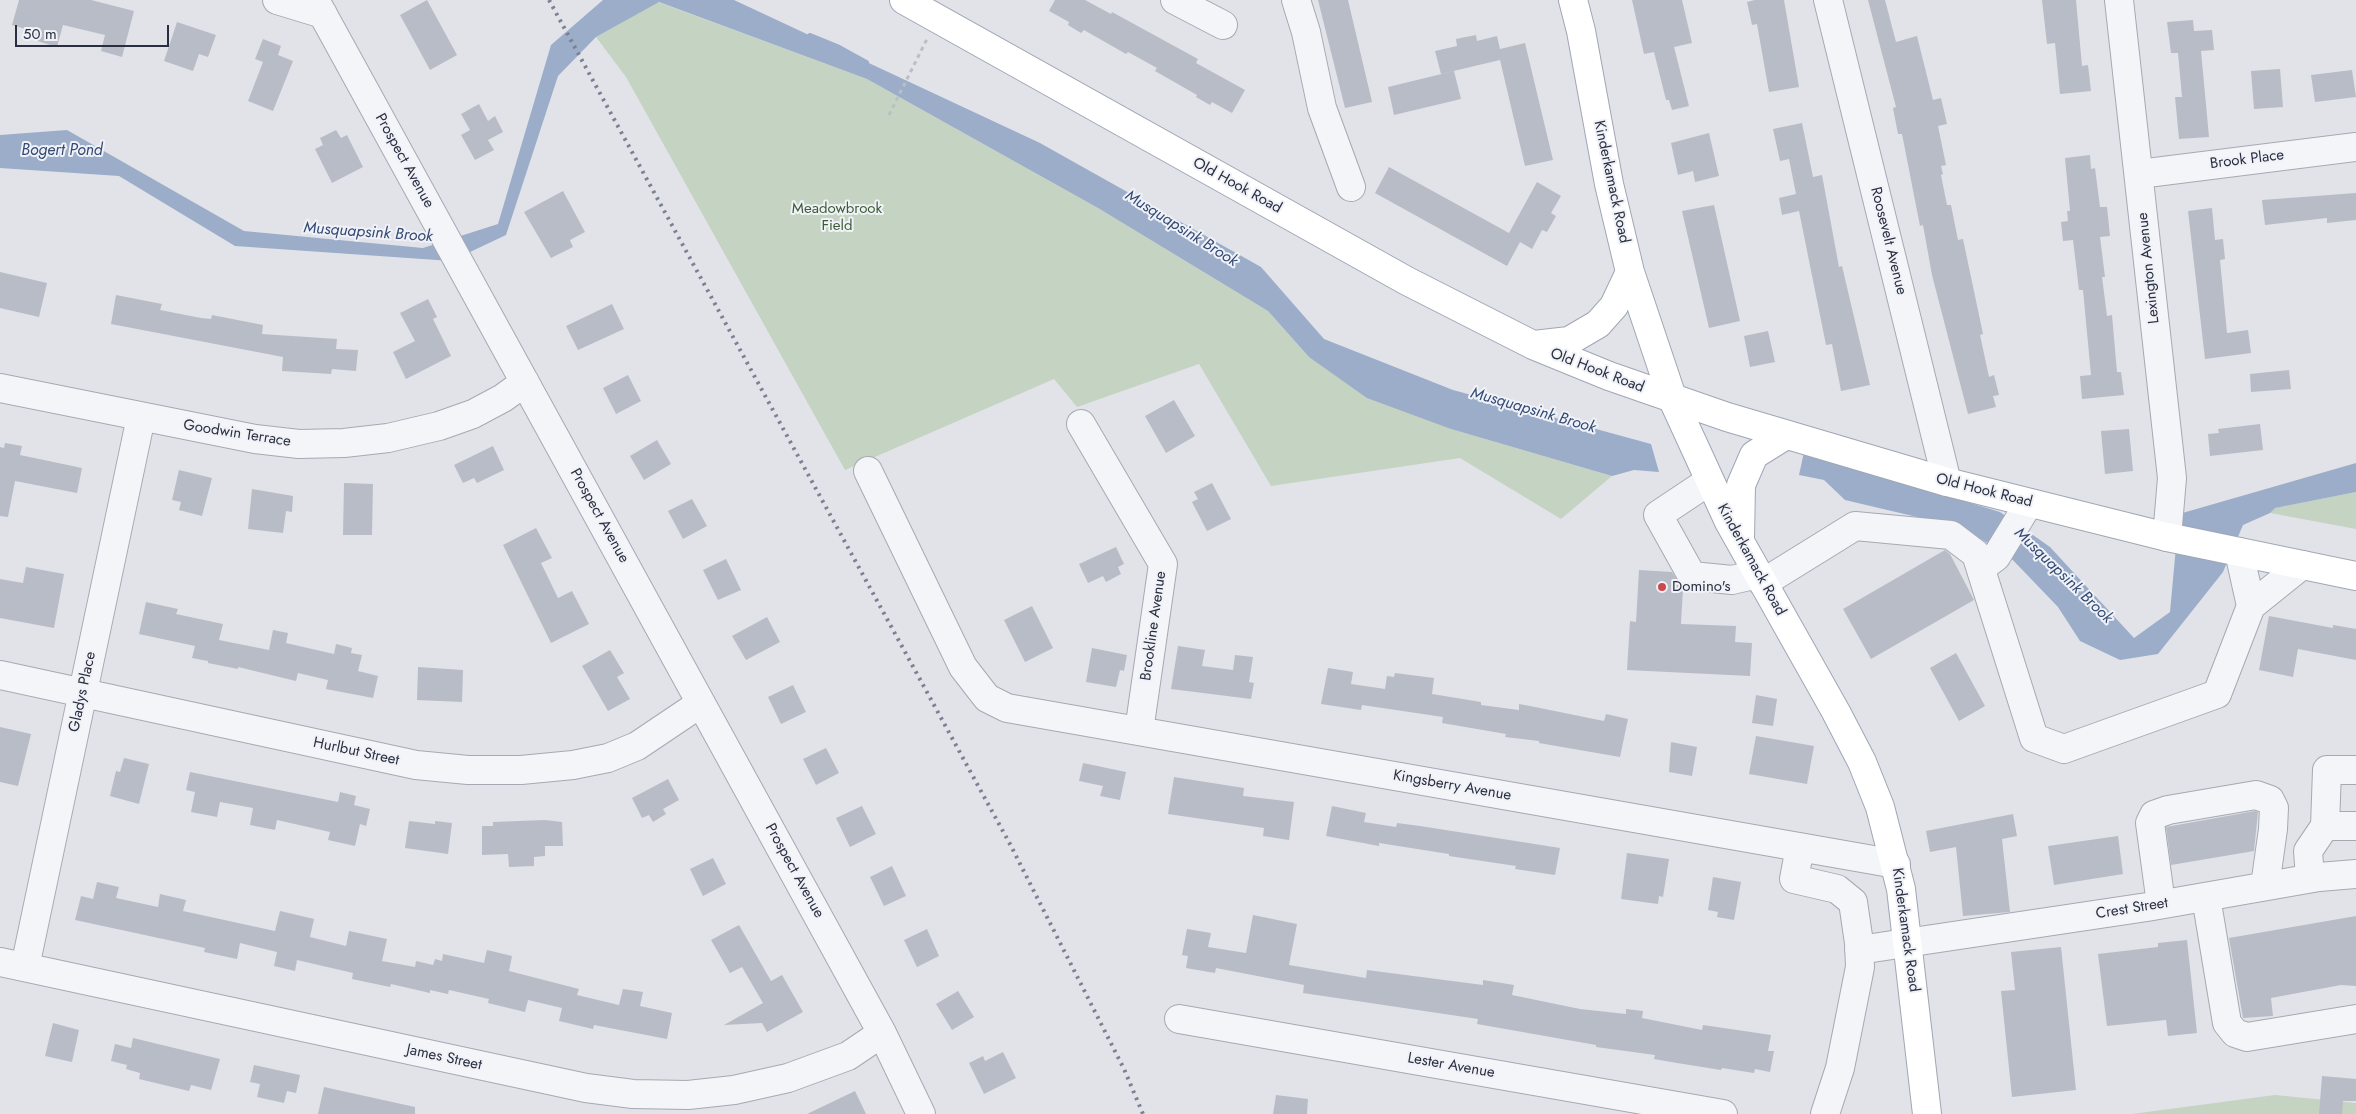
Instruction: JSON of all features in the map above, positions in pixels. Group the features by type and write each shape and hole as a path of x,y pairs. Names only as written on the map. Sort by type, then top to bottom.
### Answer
{"main road":[{"name":"Old Hook Road","path":"904,0 1407,281 1533,345 1673,400 1947,482 2025,509 2356,576"},
{"name":"Kinderkamack Road","path":"1573,0 1582,30 1609,184 1630,272 1673,400 1709,482 1740,543 1862,762 1880,806 1896,864 1909,944 1927,1114"},
{"path":"1533,345 1569,341 1598,324 1614,306 1630,272"},
{"path":"1740,543 1742,485 1754,455 1786,435"}],"street":[{"path":"277,0 319,7"},
{"path":"1175,0 1223,25"},
{"path":"1296,0 1306,32 1322,108 1351,188"},
{"name":"Roosevelt Avenue","path":"1828,0 1947,482"},
{"name":"Lexington Avenue","path":"2120,0 2172,478 2167,537"},
{"name":"Prospect Avenue","path":"319,7 882,1033 921,1114"},
{"name":"Brook Place","path":"2139,174 2356,147"},
{"name":"Goodwin Terrace","path":"0,388 254,440 299,444 344,443 388,438 439,426 474,414 503,398 525,382"},
{"name":"Gladys Place","path":"12,964 83,693 141,417"},
{"name":"Brookline Avenue","path":"1081,424 1163,564 1139,731"},
{"name":"Kingsberry Avenue","path":"868,470 963,667 987,698 1007,708 1896,864"},
{"path":"1709,482 1658,514 1692,576 1732,580 1760,578 1855,526 1951,535 1988,562 2034,738 2064,749 2217,694 2251,606 2302,565"},
{"path":"1988,562 2025,509"},
{"path":"2239,552 2251,606"},
{"name":"Hurlbut Street","path":"0,675 416,764 468,770 521,770 574,765 608,758 645,742 701,704"},
{"path":"2310,878 2308,850 2325,826 2327,770 2356,770"},
{"path":"2162,904 2150,823 2154,815 2168,810 2256,795 2270,800 2274,808 2265,886"},
{"path":"2325,826 2356,826"},
{"path":"1800,847 1794,879 1837,889 1853,902 1859,950 1860,967 1840,1068 1825,1114"},
{"name":"Crest Street","path":"1859,950 1909,944 2162,904 2310,878 2356,874"},
{"path":"2206,896 2227,1023 2235,1033 2247,1037 2356,1018"},
{"name":"James Street","path":"12,964 586,1088 633,1094 688,1095 734,1090 788,1078 848,1056 882,1033"},
{"name":"Lester Avenue","path":"1179,1019 1723,1114"}],"path":[{"path":"889,115 938,19"}],"green space":[{"name":"Meadowbrook Field","path":"658,2 867,79 1098,208 1268,311 1309,357 1451,429 1612,476 1561,519 1460,458 1271,486 1199,364 1077,407 1054,379 845,470 626,77 596,37"},
{"path":"2356,492 2356,529 2270,513 2274,508"},
{"path":"2275,1095 2356,1103 2356,1114 2132,1114"}],"water":[{"name":"Bogert Pond","path":"603,0 734,0 1040,143 1261,267 1324,339 1453,390 1651,444 1659,472 1634,470 1612,476 1451,429 1367,398 1309,357 1268,311 1098,208 867,79 659,2 596,37 558,76 506,235 451,261 235,246 119,176 0,168 0,135 67,130 244,231 423,248 498,224 551,45"},
{"path":"1804,452 2000,512 2050,547 2134,638 2170,612 2179,514 2356,463 2356,492 2275,508 2270,513 2243,525 2223,572 2158,654 2120,660 2080,641 2058,607 2008,555 1974,535 1934,521 1845,500 1824,480 1799,475"}],"building":[{"path":"19,0 91,0 134,11 122,57 101,51 105,35 63,25 57,47 34,40 36,32 12,25"},
{"path":"427,0 457,55 430,70 400,15"},
{"path":"1055,0 1085,0 1111,14 1112,12 1198,59 1196,63 1245,90 1232,113 1212,102 1210,105 1196,97 1197,95 1155,71 1157,68 1128,52 1126,54 1084,30 1081,33 1068,25 1069,22 1049,11"},
{"path":"1318,0 1348,0 1372,102 1345,108"},
{"path":"1632,0 1682,0 1692,43 1674,47 1689,106 1672,110 1669,100 1666,100 1654,52 1644,54"},
{"path":"1755,0 1784,0 1799,87 1769,92 1757,24 1752,25 1747,2"},
{"path":"1868,0 1885,0 1896,42 1917,36 1933,100 1941,98 1947,124 1938,126 1946,165 1941,166 1943,174 1941,175 1947,205 1951,205 1958,240 1963,239 1983,334 1980,335 1989,377 1994,375 1999,395 1993,396 1996,407 1968,414 1932,275 1923,225 1920,226 1902,134 1898,134 1893,108 1896,107"},
{"path":"2042,0 2076,0 2082,66 2088,65 2091,91 2060,94 2055,43 2047,44"},
{"path":"2193,20 2194,31 2212,30 2214,50 2201,51 2209,137 2179,139 2175,97 2182,97 2178,53 2171,53 2167,22"},
{"path":"177,22 216,35 208,57 199,54 193,71 164,61"},
{"path":"1476,35 1477,41 1497,36 1500,49 1525,43 1553,160 1525,166 1500,60 1441,74 1435,51 1457,46 1456,39"},
{"path":"263,39 281,46 278,55 293,61 273,111 248,101 263,62 255,59"},
{"path":"2280,69 2283,107 2254,109 2251,71"},
{"path":"2352,70 2356,97 2315,102 2311,75"},
{"path":"1454,71 1461,99 1394,115 1388,87"},
{"path":"479,104 488,121 495,116 503,132 488,140 494,150 475,160 461,135 470,130 461,114"},
{"path":"1802,123 1813,177 1822,175 1839,267 1842,266 1870,385 1841,391 1832,344 1826,345 1799,211 1782,215 1779,198 1796,194 1789,159 1780,161 1773,129"},
{"path":"336,130 341,138 347,135 363,167 332,183 315,149 323,145 320,138"},
{"path":"1709,133 1719,176 1695,182 1693,171 1678,175 1671,143"},
{"path":"2090,155 2091,169 2095,168 2100,207 2107,207 2110,236 2100,237 2105,277 2102,277 2107,316 2112,315 2117,372 2121,372 2124,395 2082,399 2080,376 2091,375 2083,290 2079,290 2073,240 2063,241 2061,222 2068,221 2067,211 2070,211 2065,158"},
{"path":"1389,167 1509,233 1537,182 1561,196 1551,213 1556,216 1547,232 1542,230 1532,249 1520,242 1507,266 1375,193"},
{"path":"563,191 585,232 570,240 573,247 551,258 524,212"},
{"path":"2356,193 2356,220 2327,223 2327,218 2265,225 2262,200"},
{"path":"1714,205 1740,321 1709,328 1682,211"},
{"path":"2212,208 2215,240 2223,239 2225,259 2220,260 2227,333 2248,330 2251,353 2205,359 2188,211"},
{"path":"0,272 47,283 39,317 0,308"},
{"path":"116,295 162,304 160,310 211,319 212,315 263,325 262,334 337,339 336,349 358,350 356,371 332,369 331,374 282,371 283,357 111,324"},
{"path":"428,299 437,317 433,319 451,356 406,379 393,352 415,341 400,313"},
{"path":"612,304 624,329 578,350 566,326"},
{"path":"1768,331 1775,362 1750,367 1744,336"},
{"path":"2289,370 2291,389 2251,392 2250,374"},
{"path":"628,375 641,401 616,414 603,388"},
{"path":"1174,400 1195,436 1166,453 1145,416"},
{"path":"2260,424 2263,450 2210,456 2208,434 2219,433 2218,429"},
{"path":"2129,429 2133,471 2105,474 2101,431"},
{"path":"657,440 671,464 644,480 630,456"},
{"path":"5,443 22,446 20,455 82,468 77,493 15,481 8,517 0,516 0,447 4,448"},
{"path":"493,446 504,470 477,483 474,478 463,483 454,465"},
{"path":"179,470 212,478 202,516 179,510 181,502 172,500"},
{"path":"344,483 373,484 372,535 343,535"},
{"path":"1212,483 1231,519 1207,531 1192,502 1198,499 1194,492"},
{"path":"252,489 293,496 292,512 286,511 283,533 248,529"},
{"path":"692,499 707,526 683,539 668,511"},
{"path":"536,528 552,558 541,563 558,598 572,591 589,624 551,643 503,545"},
{"path":"1116,547 1124,564 1118,567 1121,574 1106,582 1103,576 1088,583 1079,564"},
{"path":"1945,550 1950,554 1974,600 1871,659 1843,609"},
{"path":"726,559 741,590 718,600 703,570"},
{"path":"26,567 64,574 54,628 0,618 0,579 23,583"},
{"path":"1639,570 1672,572 1683,589 1681,624 1736,626 1735,642 1752,643 1750,676 1627,670 1630,621 1636,622"},
{"path":"146,602 178,609 176,614 223,624 219,640 269,650 273,630 288,633 286,643 334,654 336,644 352,648 351,653 362,655 358,671 378,676 373,698 326,689 328,680 298,673 296,681 192,658 195,646 139,634"},
{"path":"1032,606 1053,648 1025,662 1004,620"},
{"path":"2269,616 2333,628 2333,625 2356,629 2356,660 2298,649 2293,677 2259,670"},
{"path":"767,617 780,642 746,660 732,636"},
{"path":"1178,646 1205,650 1202,666 1233,670 1235,655 1253,657 1249,682 1254,683 1251,699 1171,689"},
{"path":"1092,648 1127,655 1124,671 1120,670 1116,687 1086,682"},
{"path":"610,650 624,673 617,677 630,699 608,711 582,666"},
{"path":"1956,653 1985,706 1959,721 1930,668"},
{"path":"418,667 463,670 462,702 417,700"},
{"path":"1328,668 1353,672 1351,684 1385,689 1387,676 1394,677 1395,673 1434,678 1432,694 1481,702 1481,705 1519,710 1519,704 1604,721 1606,714 1628,719 1620,757 1539,743 1539,741 1505,737 1506,734 1442,723 1443,717 1362,705 1361,710 1321,704"},
{"path":"793,685 806,712 781,724 768,697"},
{"path":"1756,695 1777,699 1773,726 1752,723"},
{"path":"0,727 31,734 18,786 0,782"},
{"path":"1756,736 1814,746 1807,784 1749,774"},
{"path":"1671,742 1697,747 1692,776 1669,772"},
{"path":"826,748 839,773 816,785 803,759"},
{"path":"124,758 149,764 139,804 110,796 116,771 120,772"},
{"path":"1083,763 1126,772 1120,800 1100,796 1103,786 1079,781"},
{"path":"190,772 338,802 340,792 356,796 354,805 370,809 366,826 360,824 355,846 328,840 330,832 277,820 275,830 250,825 253,808 220,802 217,817 191,812 195,792 186,790"},
{"path":"1174,777 1244,788 1243,796 1294,802 1289,840 1263,836 1264,828 1168,814"},
{"path":"668,779 679,800 663,809 666,814 653,822 649,815 642,818 632,798"},
{"path":"862,806 876,834 850,847 836,818"},
{"path":"1332,806 1366,813 1364,822 1396,827 1397,823 1420,826 1560,848 1555,875 1515,869 1516,866 1449,856 1449,854 1379,843 1379,846 1326,836"},
{"path":"2258,812 2254,851 2171,865 2166,827"},
{"path":"2013,814 2017,836 2002,839 2010,912 1963,916 1956,847 1930,852 1926,831"},
{"path":"545,820 562,822 563,846 545,846 545,856 534,857 534,866 509,867 508,854 482,855 482,826 493,826 493,822"},
{"path":"409,821 435,824 435,821 452,823 448,854 405,848"},
{"path":"2118,836 2123,874 2054,885 2048,846"},
{"path":"1627,853 1669,859 1663,897 1659,896 1658,904 1621,899"},
{"path":"713,858 726,884 703,896 690,869"},
{"path":"892,866 906,896 884,906 870,877"},
{"path":"1713,877 1741,882 1734,920 1717,917 1718,912 1708,910"},
{"path":"97,882 119,887 116,898 158,907 160,894 186,900 183,911 275,931 280,911 314,919 310,937 346,946 349,931 387,939 382,961 415,967 416,961 433,965 435,959 442,961 443,954 484,963 487,950 512,956 509,971 579,989 577,995 619,1005 623,989 643,992 640,1006 672,1013 667,1039 594,1025 593,1029 559,1021 562,1008 528,1000 525,1012 488,1003 489,999 449,990 448,994 430,990 430,993 391,984 390,987 352,979 353,973 297,960 295,971 274,966 277,952 240,943 237,959 204,952 205,948 75,920 81,896 93,899"},
{"path":"1253,915 1297,924 1289,965 1366,978 1367,970 1483,985 1483,980 1514,985 1512,995 1580,1009 1626,1014 1626,1009 1643,1011 1642,1018 1702,1030 1703,1025 1771,1035 1768,1051 1774,1051 1770,1072 1755,1069 1754,1073 1722,1068 1721,1070 1654,1059 1655,1055 1596,1047 1596,1045 1477,1024 1478,1019 1303,993 1304,985 1216,968 1215,973 1186,968 1188,956 1182,955 1187,929 1211,933 1208,947 1246,953"},
{"path":"2356,916 2356,986 2341,985 2271,998 2273,1016 2243,1018 2229,938"},
{"path":"739,925 771,981 782,975 803,1012 767,1032 762,1023 724,1025 763,1003 742,967 730,973 711,940"},
{"path":"927,929 939,956 917,967 904,940"},
{"path":"2187,940 2197,1033 2168,1036 2166,1020 2107,1026 2098,954 2158,947 2158,943"},
{"path":"2061,947 2076,1090 2012,1097 2001,991 2015,990 2011,952"},
{"path":"958,991 974,1017 952,1030 936,1004"},
{"path":"53,1023 79,1030 72,1062 45,1056"},
{"path":"133,1038 220,1059 211,1090 191,1085 189,1091 139,1079 140,1073 126,1069 127,1065 111,1061 115,1044 131,1048"},
{"path":"1003,1052 1016,1078 984,1094 969,1063 983,1056 985,1061"},
{"path":"254,1065 300,1075 296,1093 287,1091 284,1103 257,1097 260,1084 250,1082"},
{"path":"2322,1076 2356,1079 2356,1101 2343,1101 2342,1114 2319,1114"},
{"path":"324,1087 415,1107 415,1114 318,1114"},
{"path":"855,1091 866,1114 807,1114"},
{"path":"1276,1095 1308,1099 1307,1114 1273,1114"}],"waterway":[{"name":"Musquapsink Brook","path":"810,36 837,47 866,63"}],"railway":[{"path":"549,0 1011,846 1124,1069 1143,1114"}],"place":[{"name":"Domino's","path":"1662,587"}]}
